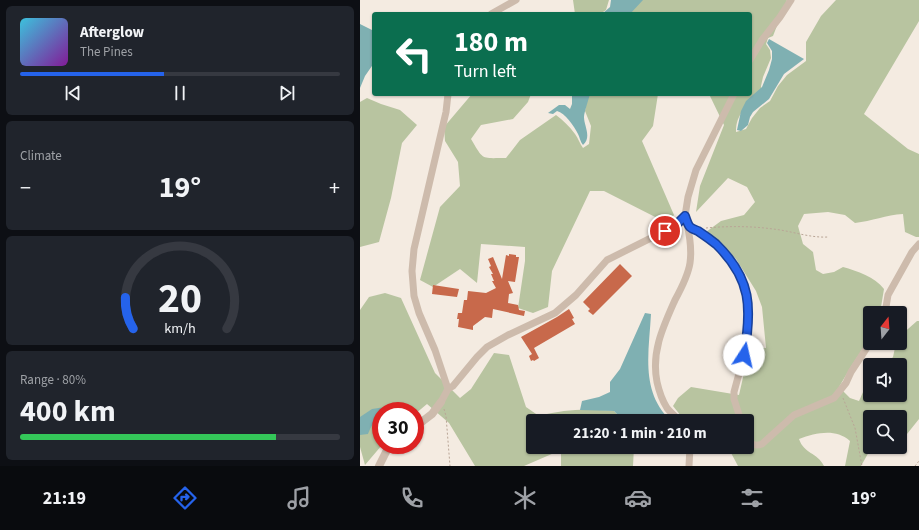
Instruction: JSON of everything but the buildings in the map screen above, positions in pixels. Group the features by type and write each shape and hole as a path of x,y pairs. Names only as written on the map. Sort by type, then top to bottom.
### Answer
{"street":[{"path":"495,12 516,0"},
{"path":"752,57 762,40 791,0"},
{"path":"448,96 446,112 414,249 412,271 414,296 448,389"},
{"path":"673,414 666,406 661,396 655,373 656,348 661,332 690,263 691,242 685,216 688,197 696,170 733,96"},
{"path":"424,420 432,414 448,389 458,381 477,357 487,348 508,335 555,313 576,295 607,260 675,226 685,216"},
{"path":"685,216 690,227 697,230 715,244 728,258 739,273 745,287 748,299 748,334 734,392 734,399 739,414"},
{"path":"886,306 888,295 912,252 919,244"},
{"path":"754,445 762,444 794,415 834,398 841,391 850,372 865,350"},
{"path":"379,466 381,459 385,454"},
{"path":"689,466 690,454"}],"path":[{"path":"697,230 704,228 724,227 773,229 818,237 828,237"},
{"path":"841,391 855,428 862,466"},
{"path":"441,402 446,416 450,465"},
{"path":"916,466 919,461"}],"green space":[{"path":"573,0 609,0 606,10 603,12 575,12"},
{"path":"633,0 787,0 773,36 768,38 766,44 770,50 771,58 763,77 761,86 762,94 741,114 738,119 736,132 746,129 760,108 770,101 778,86 787,75 806,61 806,42 821,16 836,0 919,0 919,21 864,114 908,149 919,154 919,237 905,232 903,214 855,223 845,215 828,212 804,214 798,226 803,244 813,252 816,270 823,274 834,272 843,267 871,278 884,289 881,306 863,306 863,348 839,387 850,398 859,401 863,392 863,402 907,402 907,358 892,358 894,350 907,350 907,330 919,321 919,419 907,434 907,410 863,410 863,454 868,454 861,466 845,466 850,441 838,434 825,433 799,439 804,448 818,458 824,466 738,466 732,454 754,454 754,414 679,414 673,406 678,398 691,387 739,395 750,347 766,348 762,307 756,291 736,259 706,232 721,221 744,215 755,202 747,187 728,178 696,212 700,186 724,125 710,96 752,96 752,12 624,12"},
{"path":"470,96 530,96 528,102 513,119 481,125 471,139 481,155 487,158 506,158 520,140 556,115 573,131 583,148 589,144 591,126 585,111 588,96 658,96 653,126 642,141 674,215 667,223 604,191 590,191 552,271 548,307 533,313 518,308 525,261 525,247 481,244 477,283 460,269 433,287 420,280 440,207 460,186 458,162 445,141 444,127"},
{"path":"367,98 400,110 417,125 402,143 391,198 379,242 360,247 360,102"},
{"path":"385,293 401,298 435,373 460,398 471,389 494,353 509,355 526,407 536,414 526,414 526,454 552,454 524,466 475,466 449,423 427,404 424,406 424,402 372,402 372,454 374,454 365,465 360,447 360,310 369,297"},
{"path":"585,410 614,411 617,414 549,414"},
{"path":"561,454 634,454 633,466 561,466"}],"water":[{"path":"611,0 643,0 632,12 604,12 610,7"},
{"path":"360,24 372,30 372,66 365,76 360,88"},
{"path":"769,39 804,59 784,74 769,99 753,112 748,125 741,131 737,130 741,111 746,101 762,87 769,70 772,59 772,51 767,43"},
{"path":"572,96 589,96 584,117 587,139 583,145 579,135 566,117 557,111 553,114 548,113 559,105 565,105 570,109 572,104"},
{"path":"645,313 651,314 648,357 649,371 655,397 665,414 617,414 614,411 580,410 582,401 599,397 610,392 610,382 620,369"},
{"path":"372,409 372,426 368,434 360,435 360,417"}],"route":[{"path":"665,231 675,226 685,216 690,227 697,230 715,244 739,273 748,299 748,334 744,355"}]}
